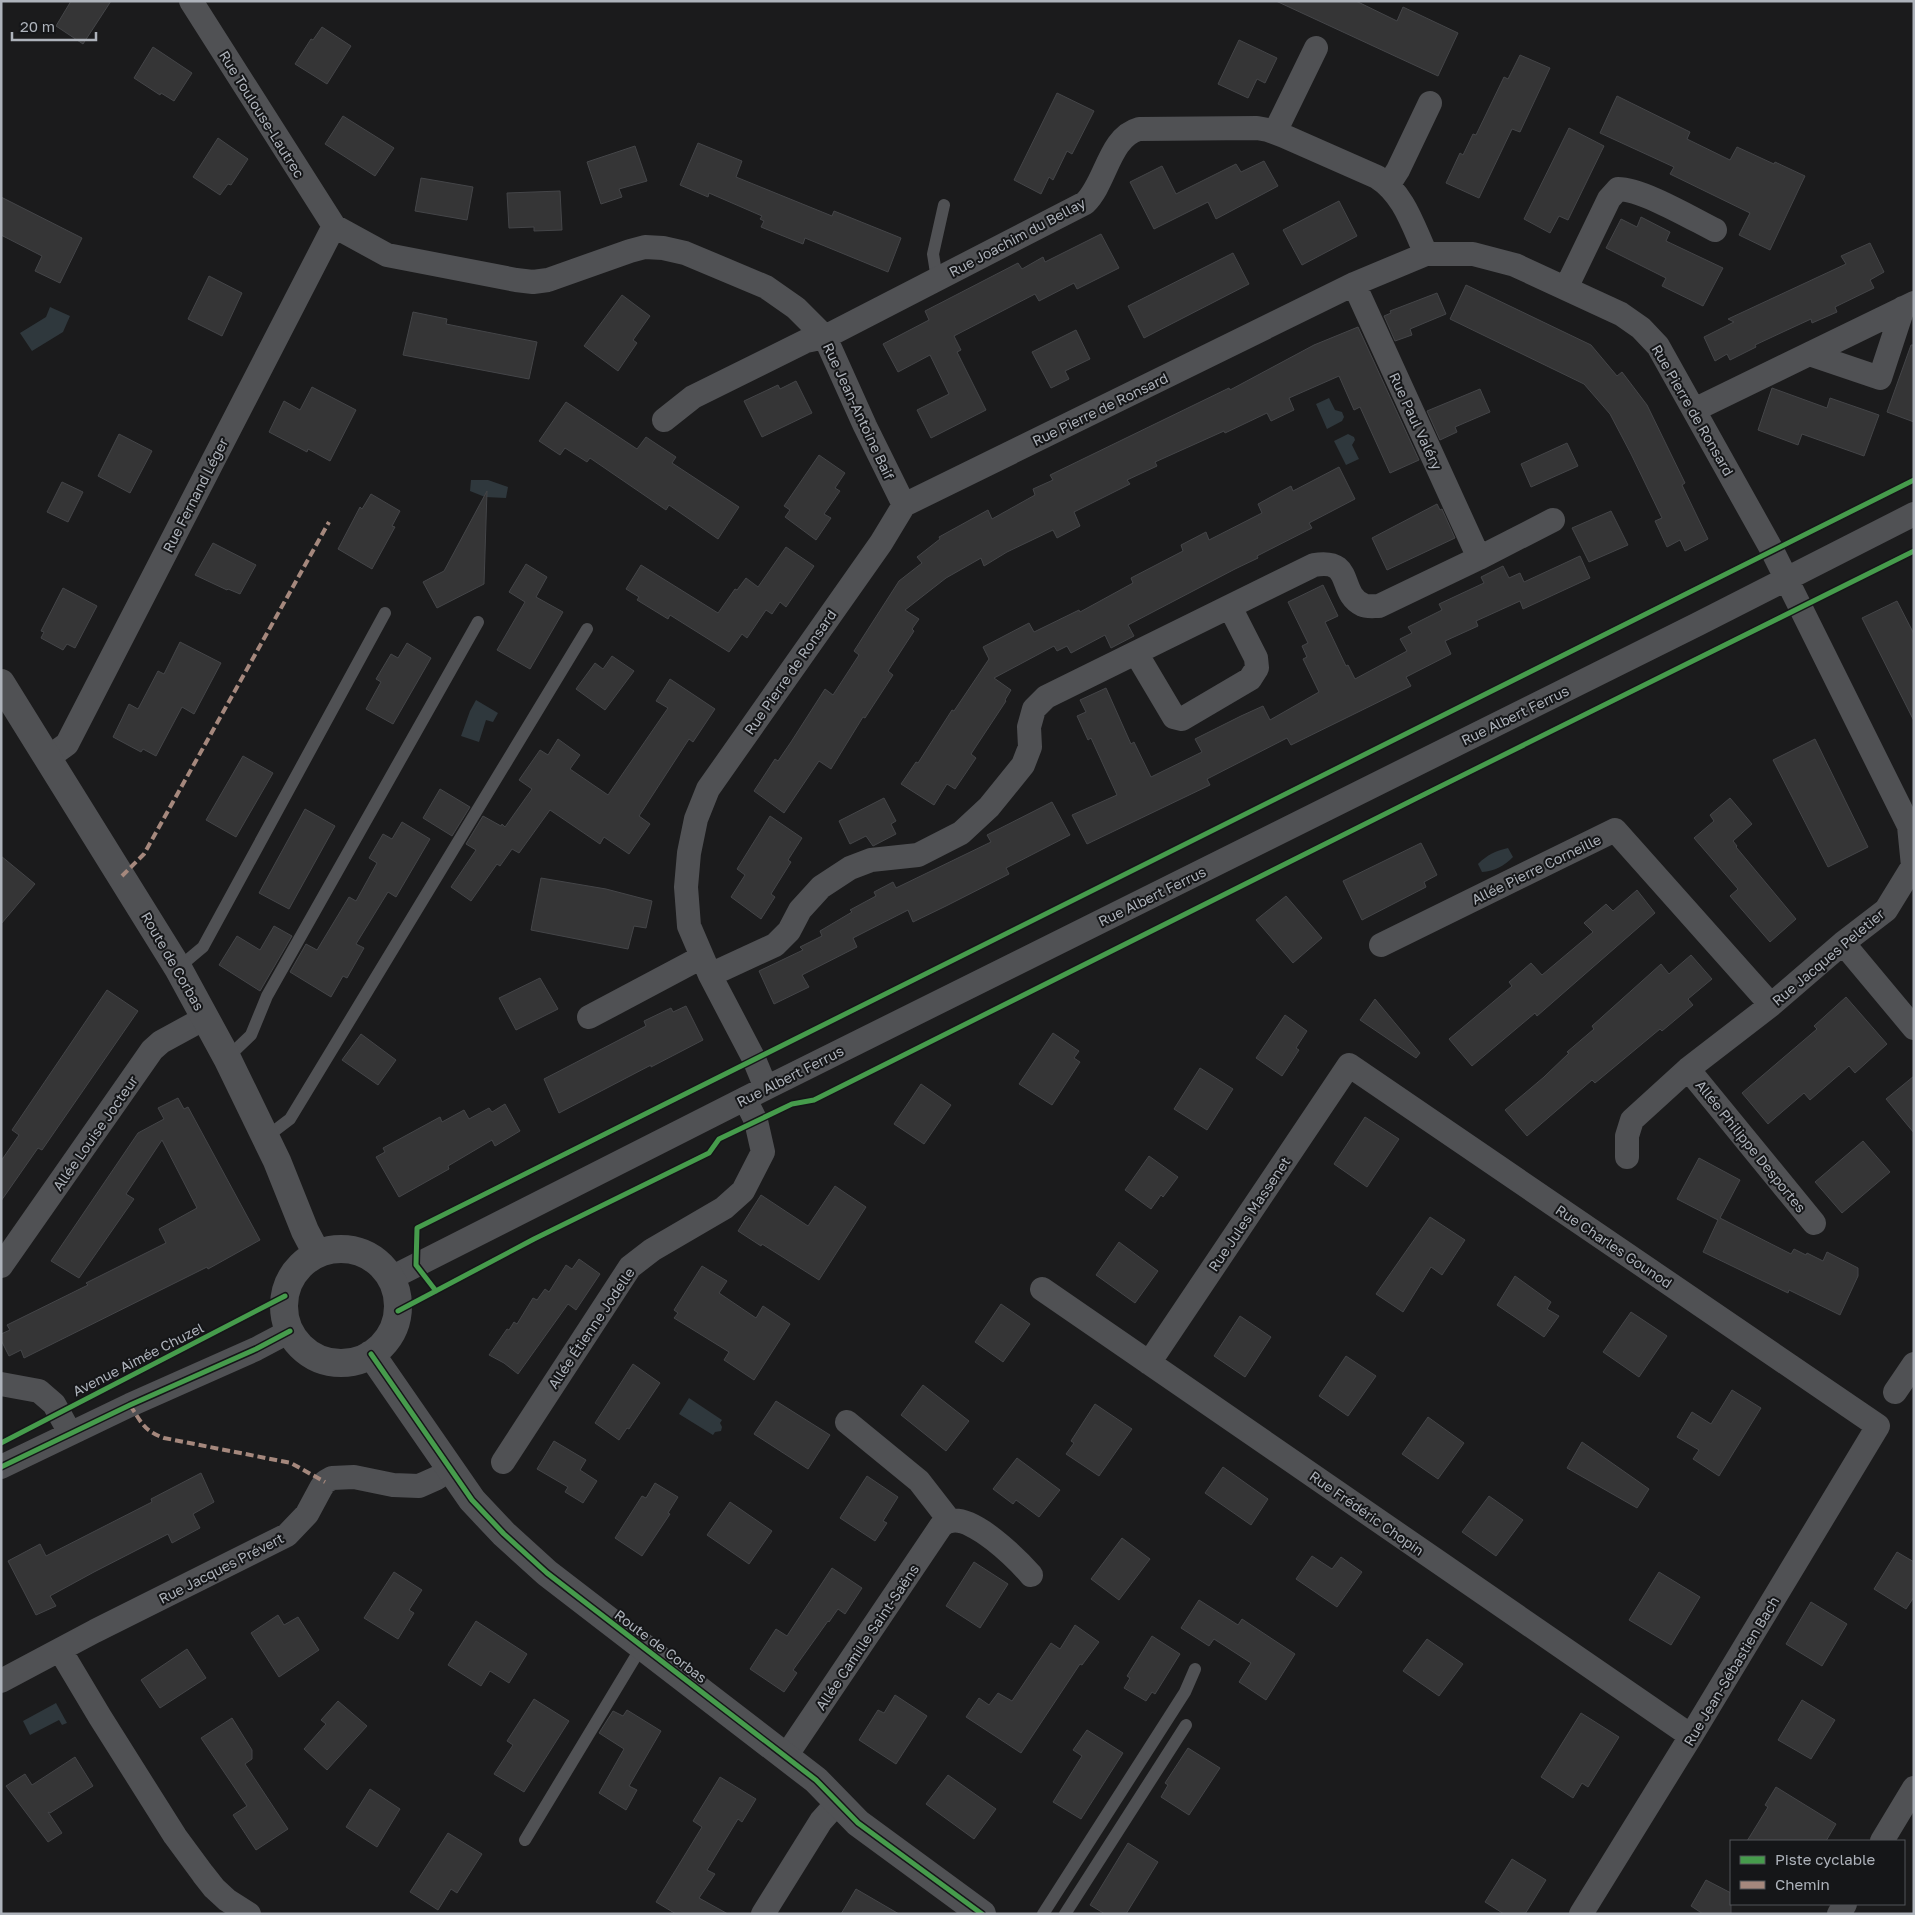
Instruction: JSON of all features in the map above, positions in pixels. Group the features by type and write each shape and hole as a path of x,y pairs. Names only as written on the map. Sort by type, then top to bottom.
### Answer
{"street":[{"name":"Rue Toulouse-Lautrec","path":"191,1 334,226"},
{"path":"1275,132 1316,48"},
{"path":"1389,184 1398,170 1430,103"},
{"name":"Rue Joachim du Bellay","path":"664,420 693,397 806,341 825,337 1086,203 1090,199 1117,145 1132,130 1150,128 1257,128 1275,132 1389,184 1399,196 1426,254"},
{"path":"1566,288 1609,199 1618,189 1640,193 1715,230"},
{"name":"Rue Jean-Antoine Baif","path":"334,226 387,255 516,280 533,282 563,276 630,251 645,248 663,248 685,253 766,287 796,308 825,337 865,426 904,505"},
{"name":"Rue Fernand Léger","path":"48,758 67,744 334,226"},
{"name":"Rue Pierre de Ronsard","path":"766,1088 754,1059 706,966 689,926 686,887 689,853 696,819 708,789 881,543 904,505 1354,284 1426,254 1473,254 1515,265 1621,314 1641,328 1658,346 1786,578"},
{"name":"Rue Paul Valéry","path":"1354,284 1479,558"},
{"path":"1809,354 1880,378 1908,305"},
{"path":"1694,410 1908,305"},
{"name":"Rue Albert Ferrus","path":"391,1278 766,1088 1698,624 1914,514"},
{"path":"589,1017 706,966 775,945 789,931 800,910 821,887 850,868 871,860 918,855 961,833 990,807 1023,765 1030,747 1029,727 1034,709 1046,698 1314,565 1326,563 1337,567 1346,578 1350,595 1364,606 1379,606 1553,520"},
{"name":"Rue Jacques Peletier","path":"1627,1157 1627,1136 1632,1120 1688,1069 1771,1005 1886,910 1913,866 1912,839 1909,826 1786,578"},
{"path":"1136,653 1174,717 1182,719 1250,680 1257,668 1256,658 1230,607"},
{"name":"Route de Corbas","path":"1,683 178,968 206,1018 277,1161 305,1230 317,1254"},
{"name":"Allée Pierre Corneille","path":"1382,945 1615,830 1771,1005"},
{"path":"1844,943 1914,1028"},
{"name":"Allée Louise Jocteur","path":"1,1266 152,1050 161,1042 206,1018"},
{"name":"Rue Jules Massenet","path":"1149,1362 1349,1065"},
{"name":"Rue Charles Gounod","path":"1349,1065 1878,1426"},
{"name":"Allée Philippe Desportes","path":"1688,1069 1814,1224"},
{"name":"Allée Étienne Jodelle","path":"503,1462 630,1267 652,1250 724,1208 743,1191 763,1152 756,1121 745,1099"},
{"path":"329,1250 349,1250 368,1256 381,1265 391,1278 396,1290 398,1311 396,1322 386,1341 361,1360 341,1363 324,1360 309,1353 297,1342 290,1331 284,1311 285,1296 290,1280 301,1266 317,1254 329,1250"},
{"name":"Rue Frédéric Chopin","path":"1042,1289 1691,1736"},
{"path":"1,1467 70,1433 256,1349 290,1331"},
{"name":"Route de Corbas","path":"371,1354 472,1500 504,1534 547,1573 816,1780 858,1823 982,1914"},
{"path":"1895,1392 1914,1364"},
{"path":"1,1384 39,1391 54,1404 70,1433"},
{"path":"847,1422 919,1481 950,1520 958,1520 969,1524 988,1536 1017,1559 1031,1575"},
{"name":"Rue Jean-Sébastien Bach","path":"1581,1914 1878,1426"},
{"name":"Rue Jacques Prévert","path":"1,1681 287,1535 308,1514 321,1488 332,1478 354,1477 393,1484 419,1486 437,1478 450,1469"},
{"name":"Allée Camille Saint-Saëns","path":"786,1756 940,1526 950,1520"},
{"path":"60,1650 165,1820 203,1874 227,1900 249,1914"},
{"path":"1883,1840 1914,1788"},
{"path":"763,1914 821,1821 838,1802"}],"lane":[{"path":"937,279 933,254 944,205"},
{"path":"178,968 203,947 385,613"},
{"path":"227,1058 251,1035 267,996 478,622"},
{"path":"265,1138 290,1119 587,629"},
{"path":"525,1840 642,1646"},
{"path":"1043,1914 1185,1692 1195,1669"},
{"path":"1065,1914 1186,1725"}],"shaded area":[{"path":"50,307 70,316 63,332 32,351 20,333 46,317"},
{"path":"1329,398 1335,410 1342,412 1344,417 1342,421 1327,429 1316,404"},
{"path":"1348,434 1354,437 1355,440 1352,445 1359,459 1346,465 1334,441"},
{"path":"471,480 488,480 508,487 506,498 485,497 470,491"},
{"path":"476,700 498,713 493,722 486,720 479,742 461,736"},
{"path":"1508,848 1513,857 1510,860 1495,869 1482,872 1478,864 1481,861 1499,850"},
{"path":"689,1398 722,1420 720,1423 721,1431 715,1432 713,1435 679,1414"},
{"path":"56,1703 67,1723 62,1725 59,1720 30,1735 23,1721"}],"building":[{"path":"71,1 111,1 83,44 56,26"},
{"path":"1276,1 1356,1 1397,21 1403,7 1458,33 1438,76"},
{"path":"322,27 351,46 327,84 295,64 311,39 313,40"},
{"path":"1239,40 1277,58 1265,83 1257,79 1248,98 1218,84"},
{"path":"153,47 192,73 174,101 161,93 160,95 134,78"},
{"path":"1520,55 1550,68 1520,132 1512,129 1479,198 1446,183 1460,153 1463,155 1473,134 1476,135 1504,77 1508,79"},
{"path":"1057,93 1094,111 1072,154 1067,151 1053,180 1049,177 1041,194 1014,180"},
{"path":"1617,96 1690,132 1687,139 1730,160 1737,147 1805,176 1770,250 1739,235 1750,213 1670,174 1674,167 1600,133"},
{"path":"343,116 394,148 375,176 325,144"},
{"path":"1569,128 1604,146 1568,220 1559,216 1550,233 1524,219"},
{"path":"218,138 248,159 231,185 228,184 220,195 193,177"},
{"path":"698,143 742,161 736,177 832,216 834,211 901,238 888,272 805,238 803,244 761,227 764,221 760,219 762,216 709,193 708,197 680,185"},
{"path":"635,146 647,181 619,189 622,197 601,204 587,162"},
{"path":"1264,161 1278,186 1216,219 1208,202 1154,229 1130,182 1162,166 1176,194 1236,164 1241,172"},
{"path":"421,178 473,187 467,220 415,211"},
{"path":"560,191 562,230 534,231 534,227 509,228 507,193"},
{"path":"1,197 82,238 60,283 35,271 42,256 1,235"},
{"path":"1339,201 1357,236 1302,265 1283,230"},
{"path":"1641,217 1670,232 1666,241 1723,268 1703,306 1662,286 1666,278 1606,248 1621,219 1637,227"},
{"path":"1101,234 1119,268 1077,289 1074,283 1039,301 1035,294 954,336 961,350 957,352 986,410 931,438 917,410 949,394 930,355 898,372 883,344 929,320 925,311 1018,263 1022,269 1043,257 1045,262"},
{"path":"1870,243 1884,272 1870,280 1874,288 1835,307 1837,312 1812,323 1811,319 1755,345 1756,347 1730,360 1727,354 1715,361 1704,337 1734,322 1728,319 1846,264 1841,256"},
{"path":"1233,253 1249,284 1144,338 1128,306"},
{"path":"209,276 242,293 222,336 188,319"},
{"path":"1466,285 1591,345 1617,376 1622,372 1647,405 1685,483 1682,485 1708,539 1685,551 1680,540 1667,547 1655,521 1662,518 1610,414 1584,384 1450,319"},
{"path":"1437,293 1446,314 1410,329 1412,335 1395,341 1384,316 1391,313 1390,311"},
{"path":"622,295 650,316 633,340 637,343 618,371 584,346"},
{"path":"413,312 447,319 446,324 537,342 529,379 403,355"},
{"path":"1358,327 1419,460 1390,473 1360,407 1354,410 1339,376 1289,398 1294,410 1271,421 1267,413 1155,462 1157,466 1127,480 1130,484 1074,512 1080,526 1057,538 1053,530 1007,552 984,566 981,558 946,578 905,610 919,619 912,629 914,631 888,671 893,675 865,718 863,717 831,769 819,761 784,813 754,791 775,759 778,761 825,689 833,695 859,655 854,651 899,581 922,563 917,557 940,539 939,537 988,510 992,519 1035,495 1033,489 1053,480 1050,475 1229,388 1230,390 1314,345"},
{"path":"1076,330 1090,359 1065,371 1069,379 1051,388 1032,352"},
{"path":"1911,345 1914,345 1914,422 1887,412"},
{"path":"796,381 812,413 762,437 744,401 778,385 780,389"},
{"path":"312,387 356,410 330,461 308,449 307,452 269,432 284,401 300,410"},
{"path":"1772,388 1827,408 1830,398 1879,415 1864,456 1802,434 1798,445 1758,430"},
{"path":"1480,389 1490,412 1455,427 1457,432 1440,440 1427,411"},
{"path":"566,402 637,449 646,437 676,457 672,463 739,507 718,539 669,505 666,510 590,458 587,462 565,448 560,455 539,441"},
{"path":"119,434 152,451 130,493 98,476"},
{"path":"1567,443 1578,466 1531,487 1521,464"},
{"path":"819,455 845,473 835,488 840,491 824,514 831,518 816,540 785,517 790,510 784,506"},
{"path":"1339,467 1355,499 1309,523 1312,528 1128,625 1134,636 1111,648 1105,635 1071,653 1067,646 1057,651 1054,646 994,678 1011,690 1006,701 971,754 976,758 955,789 947,784 934,805 901,784 916,762 918,763 952,710 954,711 989,659 983,647 1029,623 1034,632 1079,610 1080,612 1133,583 1131,578 1183,551 1181,545 1206,532 1209,540 1262,513 1258,504 1291,486 1293,491"},
{"path":"62,482 83,492 68,522 47,512"},
{"path":"487,491 484,584 437,608 423,582 444,571"},
{"path":"371,494 400,511 392,526 395,527 372,569 338,549 360,507 362,509"},
{"path":"1437,504 1440,510 1442,509 1455,538 1387,570 1372,538"},
{"path":"1611,511 1628,545 1589,562 1572,528"},
{"path":"213,543 256,565 240,594 195,575"},
{"path":"786,547 814,566 786,607 780,602 772,614 766,610 747,638 742,634 729,652 670,615 668,619 637,600 639,597 626,589 641,565 718,613 735,589 737,590 746,578 758,587"},
{"path":"1580,556 1590,578 1523,609 1520,601 1476,621 1478,626 1445,641 1451,654 1406,677 1411,686 1291,745 1287,738 1207,779 1210,785 1087,844 1072,815 1117,795 1091,738 1088,740 1077,716 1086,712 1080,700 1106,688 1131,744 1134,742 1151,777 1202,752 1195,739 1263,706 1270,720 1319,692 1303,659 1307,657 1302,646 1308,643 1288,602 1323,585 1338,616 1325,622 1346,666 1348,665 1355,679 1407,651 1400,639 1412,633 1408,627 1442,610 1439,604 1484,583 1481,577 1503,566 1509,578 1520,573 1524,582"},
{"path":"526,564 547,577 536,597 563,612 530,669 497,650 525,602 509,592"},
{"path":"63,588 97,606 75,648 67,644 63,650 41,638 44,632 41,631"},
{"path":"1897,601 1914,634 1914,721 1862,618"},
{"path":"180,642 221,663 194,714 182,707 156,756 143,749 141,752 113,737 129,704 138,709 158,671 164,674"},
{"path":"407,643 431,658 393,724 366,709 381,682 376,679 391,654 398,658"},
{"path":"612,656 634,671 605,710 576,689 595,663 603,669"},
{"path":"670,679 715,709 693,742 689,739 639,816 650,824 629,854 604,837 600,844 550,810 519,853 512,849 500,866 497,864 471,901 451,887 476,850 466,844 483,816 505,827 532,789 519,780 540,750 548,755 558,739 580,755 570,769 608,795 668,708 656,701"},
{"path":"1815,739 1868,847 1828,867 1773,760"},
{"path":"243,756 273,773 236,837 206,820"},
{"path":"440,789 470,807 452,836 423,818"},
{"path":"884,798 896,821 891,824 896,834 873,846 866,836 850,844 839,821"},
{"path":"1730,798 1752,824 1733,841 1736,847 1796,919 1770,942 1730,896 1738,889 1694,838 1714,821 1710,815"},
{"path":"1052,802 1070,835 1006,868 1009,874 913,922 908,910 853,938 857,947 802,975 809,987 774,1004 759,971 803,950 800,947 822,936 820,931 852,912 850,910 876,896 874,892 893,882 896,888 991,842 987,835"},
{"path":"305,809 335,826 289,909 259,893"},
{"path":"770,816 802,838 788,860 791,862 771,894 775,897 761,919 731,897 745,875 737,869"},
{"path":"402,822 430,839 396,897 388,892 356,944 364,948 347,978 343,976 331,997 290,972 306,944 317,950 349,897 356,901 377,863 369,858 383,834 392,839"},
{"path":"1421,843 1437,875 1424,882 1426,887 1362,920 1343,881"},
{"path":"1,856 35,884 1,924"},
{"path":"541,878 606,889 652,901 646,928 634,926 628,949 531,930"},
{"path":"1637,890 1655,913 1537,1016 1535,1013 1472,1066 1449,1039 1512,986 1509,982 1531,963 1542,975 1593,932 1584,923 1606,904 1613,911"},
{"path":"1286,896 1322,938 1293,963 1256,920"},
{"path":"274,926 292,936 260,991 219,965 237,936 260,950"},
{"path":"1691,955 1712,979 1688,999 1693,1005 1662,1031 1660,1029 1595,1083 1592,1080 1527,1136 1505,1110 1544,1077 1569,1053 1567,1052 1594,1029 1592,1026 1661,964 1669,974"},
{"path":"540,978 558,1009 516,1030 499,998"},
{"path":"107,990 138,1011 42,1150 38,1148 1,1201 1,1161 19,1135 12,1130"},
{"path":"1846,997 1887,1044 1855,1073 1849,1066 1810,1100 1804,1093 1768,1124 1742,1093 1817,1029 1814,1026"},
{"path":"1375,999 1420,1053 1416,1058 1360,1020"},
{"path":"686,1006 703,1040 559,1113 544,1079 646,1026 644,1021 671,1008 673,1012"},
{"path":"1285,1015 1307,1031 1296,1048 1299,1050 1282,1076 1256,1058"},
{"path":"1053,1033 1079,1051 1074,1058 1080,1062 1052,1105 1019,1084"},
{"path":"361,1034 396,1060 378,1085 342,1060"},
{"path":"1200,1068 1233,1089 1207,1130 1174,1109"},
{"path":"1914,1076 1914,1133 1886,1099"},
{"path":"921,1084 951,1105 924,1144 894,1124"},
{"path":"178,1098 184,1109 188,1107 260,1240 208,1269 207,1267 24,1358 21,1350 9,1356 1,1340 1,1334 10,1330 7,1325 88,1285 86,1283 166,1243 159,1229 197,1208 162,1140 126,1194 134,1199 79,1278 51,1261 138,1133 164,1119 158,1108"},
{"path":"505,1104 520,1131 495,1146 492,1140 448,1166 449,1169 399,1197 376,1157 385,1152 383,1148 440,1117 442,1122 464,1110 469,1119 489,1108 492,1112"},
{"path":"1365,1117 1399,1139 1367,1187 1334,1164"},
{"path":"1863,1141 1890,1172 1842,1213 1815,1182"},
{"path":"1149,1156 1178,1177 1151,1209 1125,1190"},
{"path":"1699,1158 1740,1180 1720,1218 1791,1254 1794,1249 1823,1261 1827,1252 1858,1268 1858,1276 1840,1315 1789,1290 1788,1293 1703,1252 1718,1220 1677,1199"},
{"path":"835,1186 866,1207 819,1280 738,1231 761,1195 808,1226"},
{"path":"1430,1217 1465,1240 1442,1275 1431,1267 1403,1312 1376,1294"},
{"path":"1119,1242 1158,1271 1135,1303 1096,1275"},
{"path":"579,1259 600,1274 576,1310 568,1304 518,1374 504,1363 489,1355 507,1329 509,1330 514,1322 517,1324 533,1298 537,1300 545,1289 549,1292 566,1265 572,1269"},
{"path":"702,1266 727,1281 719,1293 756,1318 763,1306 790,1324 754,1380 724,1360 729,1352 674,1318 678,1313 674,1310"},
{"path":"1515,1276 1551,1302 1547,1309 1559,1316 1544,1337 1497,1305"},
{"path":"1001,1304 1030,1324 1003,1362 975,1342"},
{"path":"1631,1312 1667,1336 1639,1377 1603,1352"},
{"path":"1240,1316 1271,1337 1245,1377 1214,1356"},
{"path":"1346,1356 1376,1376 1348,1416 1319,1396"},
{"path":"633,1364 660,1383 629,1429 627,1428 619,1440 595,1423"},
{"path":"923,1385 969,1421 946,1451 901,1415"},
{"path":"1732,1390 1761,1408 1719,1476 1693,1459 1699,1450 1677,1437 1692,1412 1711,1424"},
{"path":"776,1401 830,1435 808,1469 754,1434"},
{"path":"1095,1404 1132,1429 1099,1476 1066,1454 1074,1443 1071,1441"},
{"path":"1428,1417 1464,1443 1438,1479 1402,1454"},
{"path":"554,1441 586,1460 580,1470 597,1481 583,1503 565,1492 568,1487 537,1469"},
{"path":"1582,1442 1649,1489 1637,1508 1567,1468"},
{"path":"1017,1458 1060,1490 1039,1517 1016,1500 1013,1504 993,1489"},
{"path":"1223,1467 1268,1499 1251,1525 1205,1493"},
{"path":"201,1473 214,1502 193,1514 200,1528 172,1543 168,1534 94,1572 50,1596 56,1606 36,1615 8,1561 40,1544 46,1556 152,1502 151,1499"},
{"path":"867,1476 898,1497 883,1521 887,1523 875,1541 840,1518"},
{"path":"655,1483 678,1497 668,1513 670,1514 642,1556 615,1538 642,1496 646,1498"},
{"path":"1489,1496 1523,1520 1496,1556 1462,1532"},
{"path":"730,1502 772,1531 749,1564 707,1535"},
{"path":"1122,1538 1150,1559 1119,1600 1091,1579"},
{"path":"1897,1552 1914,1562 1914,1597 1906,1609 1874,1589"},
{"path":"1312,1556 1332,1569 1341,1557 1362,1572 1337,1607 1296,1579"},
{"path":"974,1562 1008,1584 980,1628 946,1606"},
{"path":"832,1568 862,1588 845,1614 838,1609 828,1621 793,1670 797,1673 784,1692 750,1669 776,1629 787,1636"},
{"path":"394,1572 422,1590 409,1610 414,1613 398,1639 364,1618"},
{"path":"1659,1572 1700,1597 1671,1645 1629,1620"},
{"path":"1199,1600 1238,1625 1242,1619 1295,1654 1266,1700 1239,1682 1251,1663 1214,1639 1209,1646 1181,1628"},
{"path":"1811,1602 1847,1624 1822,1666 1786,1644"},
{"path":"278,1615 284,1625 298,1617 319,1650 279,1677 251,1633"},
{"path":"476,1621 527,1654 509,1683 490,1671 481,1686 448,1665"},
{"path":"1075,1625 1099,1642 1082,1665 1080,1664 1021,1753 966,1717 979,1698 989,1705 998,1693 1012,1701 1051,1643 1060,1649"},
{"path":"1152,1636 1180,1654 1155,1694 1152,1692 1146,1701 1124,1688 1130,1678 1127,1676"},
{"path":"1427,1639 1463,1664 1439,1696 1403,1671"},
{"path":"187,1649 206,1678 160,1708 141,1680"},
{"path":"895,1695 927,1716 896,1764 859,1740 878,1710 884,1713"},
{"path":"534,1699 569,1721 524,1792 494,1774 513,1745 507,1741"},
{"path":"1802,1700 1835,1720 1811,1759 1778,1740"},
{"path":"338,1701 367,1726 327,1770 304,1749 326,1724 321,1720"},
{"path":"627,1710 661,1731 629,1786 637,1790 626,1810 599,1793 624,1749 599,1733 613,1711 623,1716"},
{"path":"1581,1713 1619,1737 1588,1787 1582,1783 1573,1798 1541,1777"},
{"path":"232,1718 252,1750 252,1759 245,1764 288,1829 256,1850 233,1815 247,1806 201,1738"},
{"path":"1087,1730 1123,1753 1081,1819 1053,1802 1082,1756 1073,1750"},
{"path":"1188,1748 1220,1768 1189,1815 1161,1797 1168,1785 1165,1783"},
{"path":"75,1757 93,1786 50,1813 48,1812 62,1833 48,1842 6,1786 25,1774 32,1785"},
{"path":"948,1775 996,1809 974,1839 926,1804"},
{"path":"720,1777 756,1799 742,1822 738,1819 707,1870 715,1874 699,1898 728,1914 676,1914 656,1902 702,1827 693,1821"},
{"path":"1776,1787 1836,1824 1827,1840 1748,1840 1768,1807 1765,1805"},
{"path":"370,1789 400,1809 377,1847 346,1827"},
{"path":"448,1833 482,1854 457,1893 451,1889 438,1910 410,1892"},
{"path":"1128,1843 1158,1862 1126,1914 1105,1914 1090,1905"},
{"path":"1512,1859 1546,1880 1525,1914 1504,1914 1485,1902"},
{"path":"1706,1880 1730,1892 1731,1914 1703,1914 1691,1906"},
{"path":"856,1889 899,1914 841,1914"}],"marked path":[{"path":"122,876 144,854 329,522"},
{"path":"130,1405 147,1429 164,1438 291,1463 325,1482"}],"cycle path":[{"path":"436,1291 416,1265 417,1228 1914,480"},
{"path":"398,1311 534,1239 709,1153 719,1139 792,1104 814,1100 1914,551"},
{"name":"Avenue Aimée Chuzel","path":"1,1443 285,1296"},
{"path":"1,1467 130,1405 256,1349 290,1331"},
{"path":"371,1354 472,1500 504,1534 547,1573 816,1780 858,1823 982,1914"}]}
